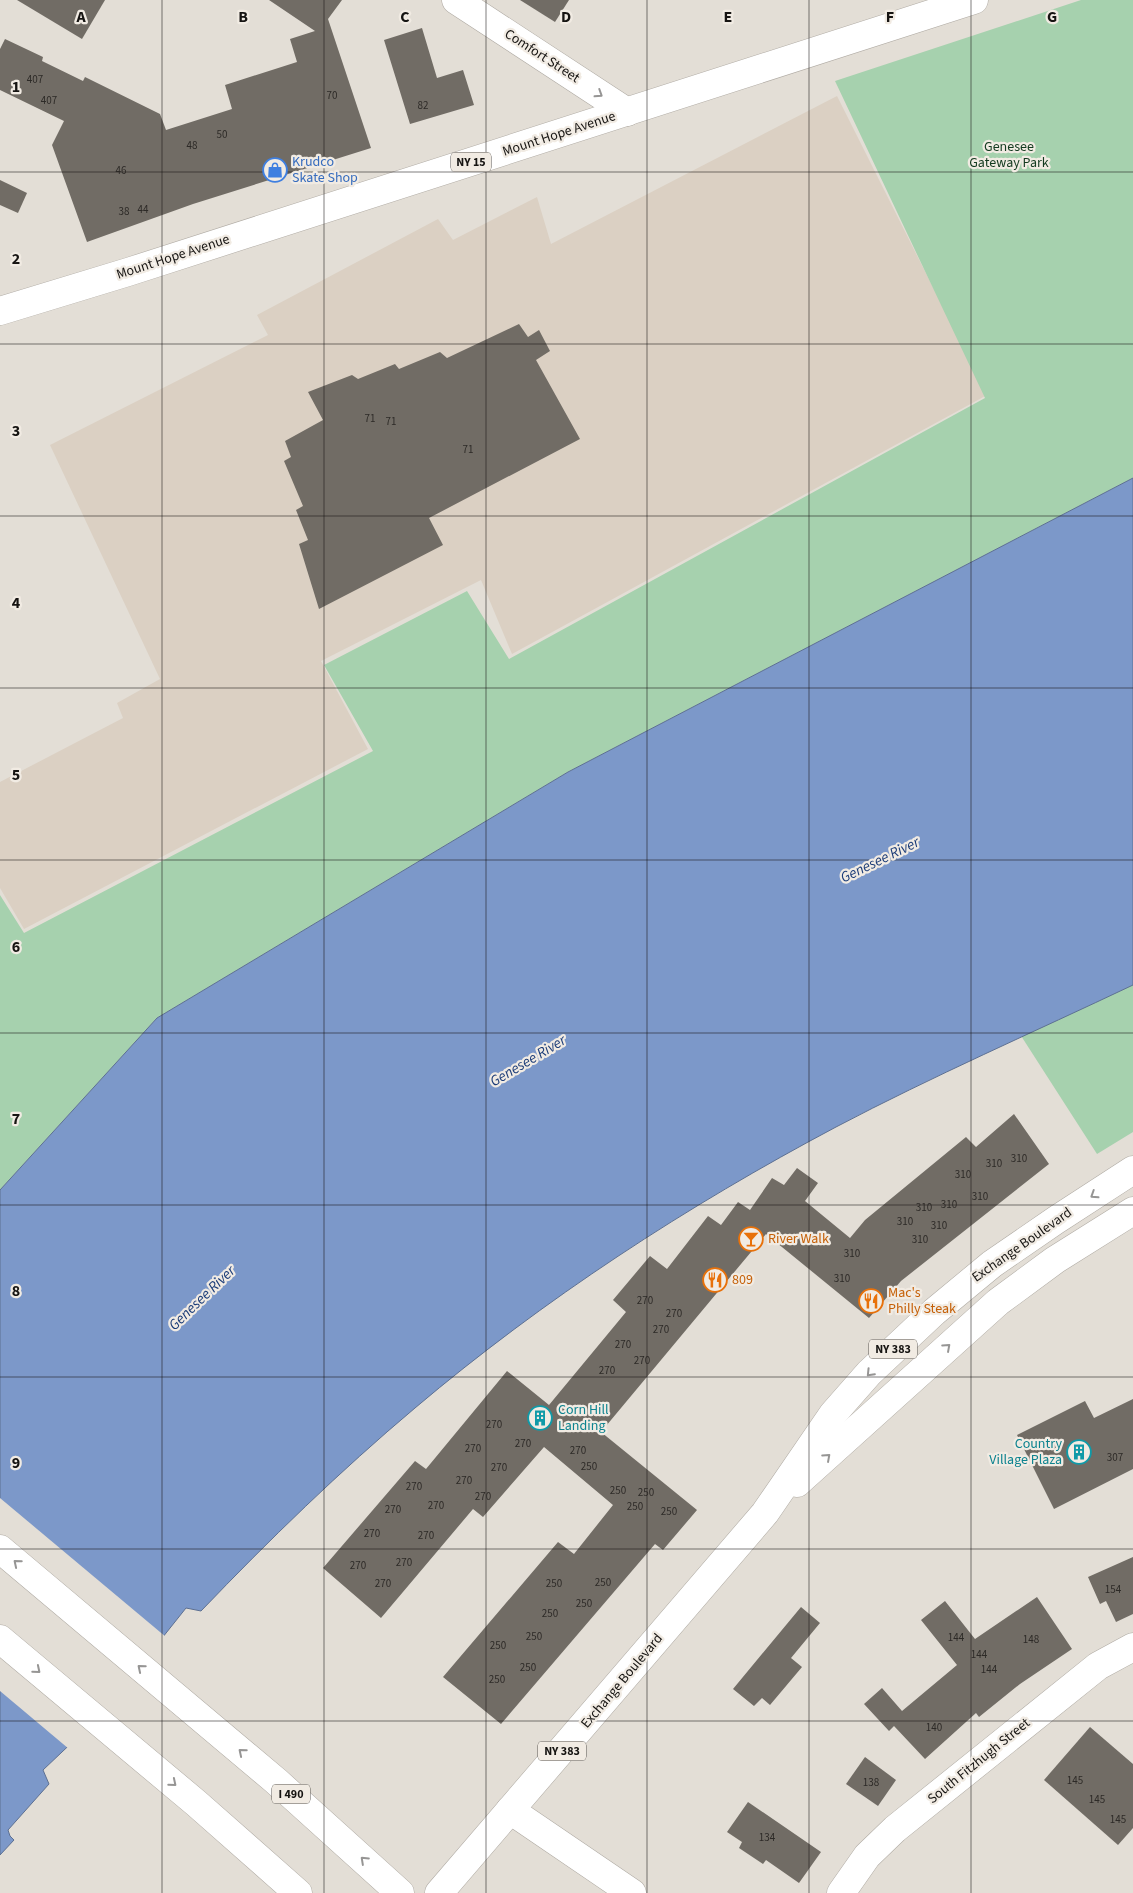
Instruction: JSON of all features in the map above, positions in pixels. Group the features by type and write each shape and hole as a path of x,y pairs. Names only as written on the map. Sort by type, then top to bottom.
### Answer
{"main road":[{"name":"Comfort Street","path":"456,0 628,112"},
{"name":"Mount Hope Avenue","path":"0,311 974,0"},
{"name":"Exchange Boulevard","path":"438,1893 765,1513 833,1414 891,1350 954,1294 992,1264 1133,1170"},
{"name":"Exchange Boulevard","path":"765,1513 998,1302 1056,1260 1133,1211"},
{"name":"I 490","path":"0,1550 276,1781 400,1893"},
{"path":"0,1639 189,1797 298,1893"},
{"name":"South Fitzhugh Street","path":"841,1893 867,1856 894,1829 1066,1690 1098,1666 1133,1647"},
{"path":"510,1810 632,1893"}],"shaded area":[{"path":"837,96 987,395 512,654 481,580 321,661 368,749 24,929 0,888 0,782 123,718 117,703 160,679 50,445 268,335 257,315 438,219 453,240 537,197 551,244"}],"green space":[{"name":"Genesee Gateway Park","path":"1081,0 1133,0 1133,478 568,772 157,1018 0,1190 0,895 24,933 373,751 324,665 467,591 509,659 985,398 835,81"},
{"path":"1133,972 1133,1132 1097,1154 1016,1028"}],"water":[{"name":"Genesee River","path":"1133,478 1133,985 909,1090 780,1157 618,1256 514,1329 415,1408 359,1456 279,1532 201,1611 186,1608 100,1716 43,1770 49,1784 8,1830 14,1840 0,1855 0,1190 157,1018 568,772"}],"pier":[{"path":"0,1498 166,1637 102,1718 69,1749 0,1691"}],"building":[{"path":"17,0 105,0 82,39"},
{"path":"269,0 342,0 328,19 371,148 193,204 87,242 52,145 64,121 0,90 0,49 5,39 43,57 42,61 83,81 85,77 160,114 166,130 232,109 225,85 297,62 290,39 315,31"},
{"path":"520,0 569,0 555,22"},
{"path":"422,28 437,78 463,70 474,105 410,124 384,40"},
{"path":"0,180 27,193 18,213 0,205"},
{"path":"519,324 528,337 539,330 550,351 536,360 580,439 429,518 443,545 319,609 299,544 308,540 296,510 303,506 284,461 291,457 285,441 323,420 308,392 352,375 358,379 395,364 399,369 440,352 447,358"},
{"name":"Corn Hill Landing","path":"1014,1114 1049,1164 901,1281 869,1318 766,1234 601,1432 697,1510 663,1550 655,1544 501,1724 443,1677 558,1542 574,1554 613,1505 544,1447 483,1517 473,1509 381,1618 323,1568 415,1461 426,1469 507,1371 549,1405 626,1312 613,1300 650,1256 667,1269 708,1216 721,1225 738,1202 750,1210 772,1178 784,1185 797,1168 818,1183 805,1201 850,1238 865,1220 966,1137 976,1147"},
{"name":"Country Village Plaza","path":"1133,1399 1133,1469 1054,1509 1017,1435 1085,1401 1094,1418"},
{"path":"1133,1557 1133,1614 1116,1622 1106,1601 1100,1604 1088,1577"},
{"path":"1037,1597 1072,1649 1020,1684 979,1717 976,1713 925,1759 894,1726 889,1731 864,1704 882,1688 902,1711 957,1665 921,1620 945,1601 975,1639"},
{"path":"801,1607 820,1623 791,1658 802,1667 770,1705 762,1698 754,1706 733,1689"},
{"path":"1090,1727 1133,1764 1133,1828 1118,1845 1044,1780"},
{"path":"865,1757 896,1780 878,1806 846,1784"},
{"path":"748,1802 821,1852 799,1883 766,1860 763,1864 739,1848 742,1842 727,1832"}],"place":[{"name":"Krudco Skate Shop","path":"275,170"},
{"name":"River Walk","path":"751,1239"},
{"name":"809","path":"715,1280"},
{"name":"Mac's Philly Steak","path":"871,1301"},
{"name":"Corn Hill Landing","path":"540,1418"},
{"name":"Country Village Plaza","path":"1079,1452"}]}
